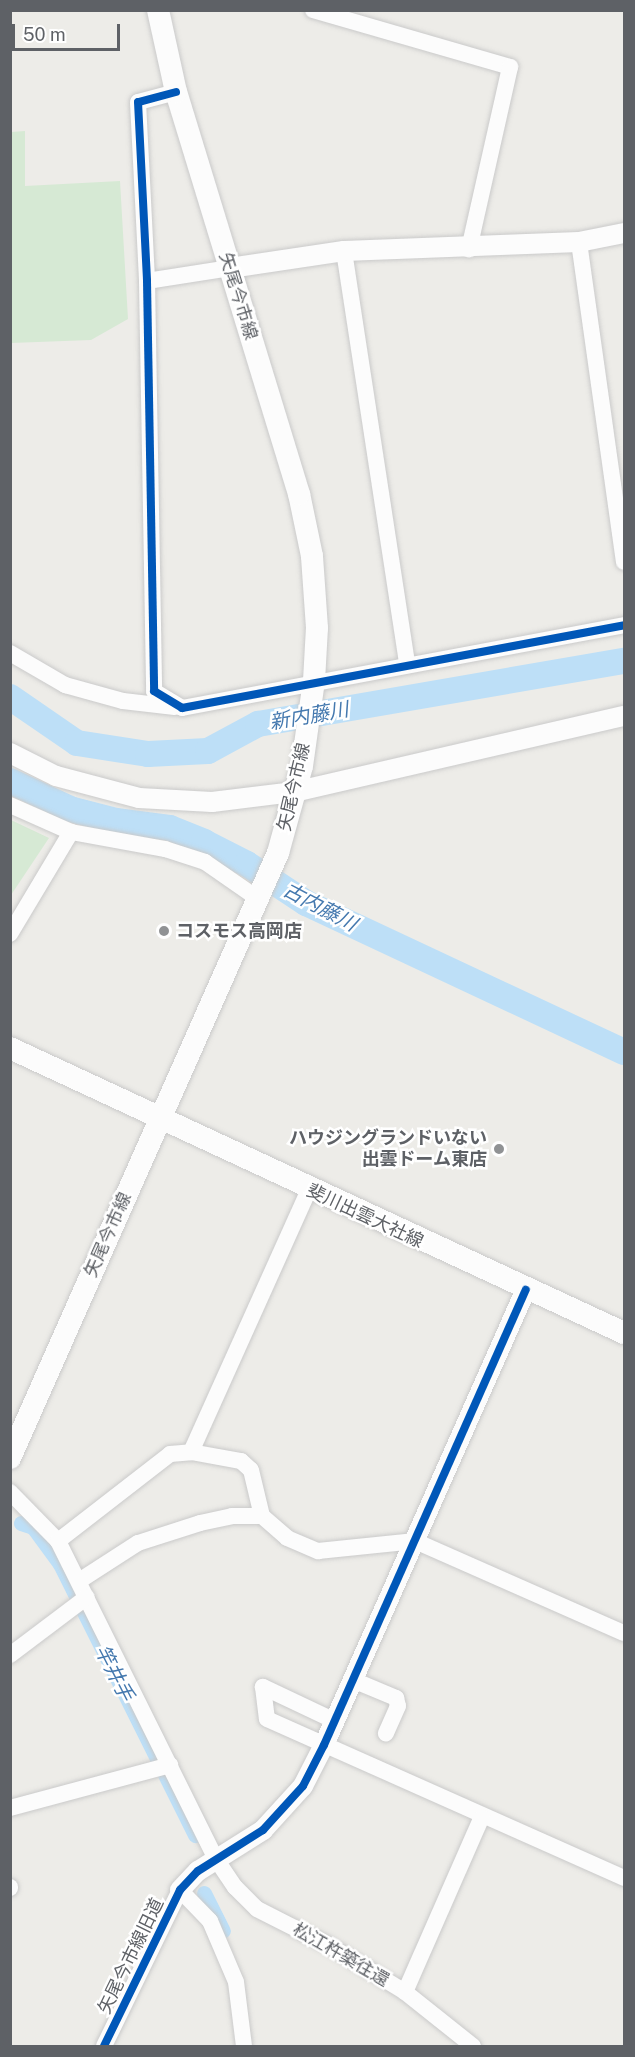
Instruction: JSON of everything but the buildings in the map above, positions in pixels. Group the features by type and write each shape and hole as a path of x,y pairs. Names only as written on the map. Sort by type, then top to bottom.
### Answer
{"main road":[{"name":"矢尾今市線","path":"10,1458 278,853 302,766 314,681 317,618 312,556 299,494 176,92 158,10"},
{"name":"斐川出雲大社線","path":"10,1048 309,1190 624,1333"}],"street":[{"path":"313,10 510,67 469,249"},
{"path":"176,92 138,102 147,281 154,691 182,708"},
{"path":"147,281 344,252 469,249 579,242 624,233"},
{"path":"579,242 624,562"},
{"path":"344,252 407,664"},
{"path":"10,653 65,685 123,701 182,708 314,681 624,625"},
{"path":"10,753 56,776 139,798 212,802 294,792 624,716"},
{"path":"10,805 71,832 165,849 205,862 257,898"},
{"path":"10,934 71,832"},
{"path":"191,1452 309,1190"},
{"name":"矢尾今市線旧道","path":"104,2046 180,1890 216,1859 263,1830 286,1809 324,1745 526,1290"},
{"path":"58,1541 171,1454 191,1452 241,1461 252,1470 262,1516 287,1538 318,1551 415,1540 624,1633"},
{"path":"10,1492 58,1541 216,1859"},
{"path":"79,1581 138,1543 210,1521 262,1516"},
{"path":"10,1655 87,1597"},
{"path":"353,1680 396,1698 398,1706 386,1733"},
{"path":"335,1720 263,1687 267,1719 624,1878"},
{"path":"10,1808 170,1765"},
{"path":"405,1992 483,1816"},
{"name":"松江杵築往還","path":"216,1859 256,1909 330,1946 405,1992 473,2046"},
{"path":"180,1890 210,1921 236,1982 244,2046"}],"green space":[{"path":"25,131 25,186 120,181 128,319 91,340 11,343 11,132"},
{"path":"11,820 49,838 11,895"}],"waterway":[{"name":"新内藤川","path":"10,697 77,743 148,754 208,751 258,724 624,661"},
{"name":"古内藤川","path":"10,781 70,809 116,821 170,828 204,842 247,864 306,903 624,1052"},
{"name":"竿井手","path":"21,1523 33,1527 60,1564 195,1835"},
{"path":"204,1893 223,1931"}],"cycle path":[{"path":"176,92 138,102 147,281 154,691 182,708 624,625"},
{"path":"104,2046 180,1890 198,1871 263,1830 303,1786 324,1745 526,1290"}],"place":[{"name":"コスモス高岡店","path":"164,931"},
{"name":"ハウジングランドいない 出雲ドーム東店","path":"499,1149"}]}
